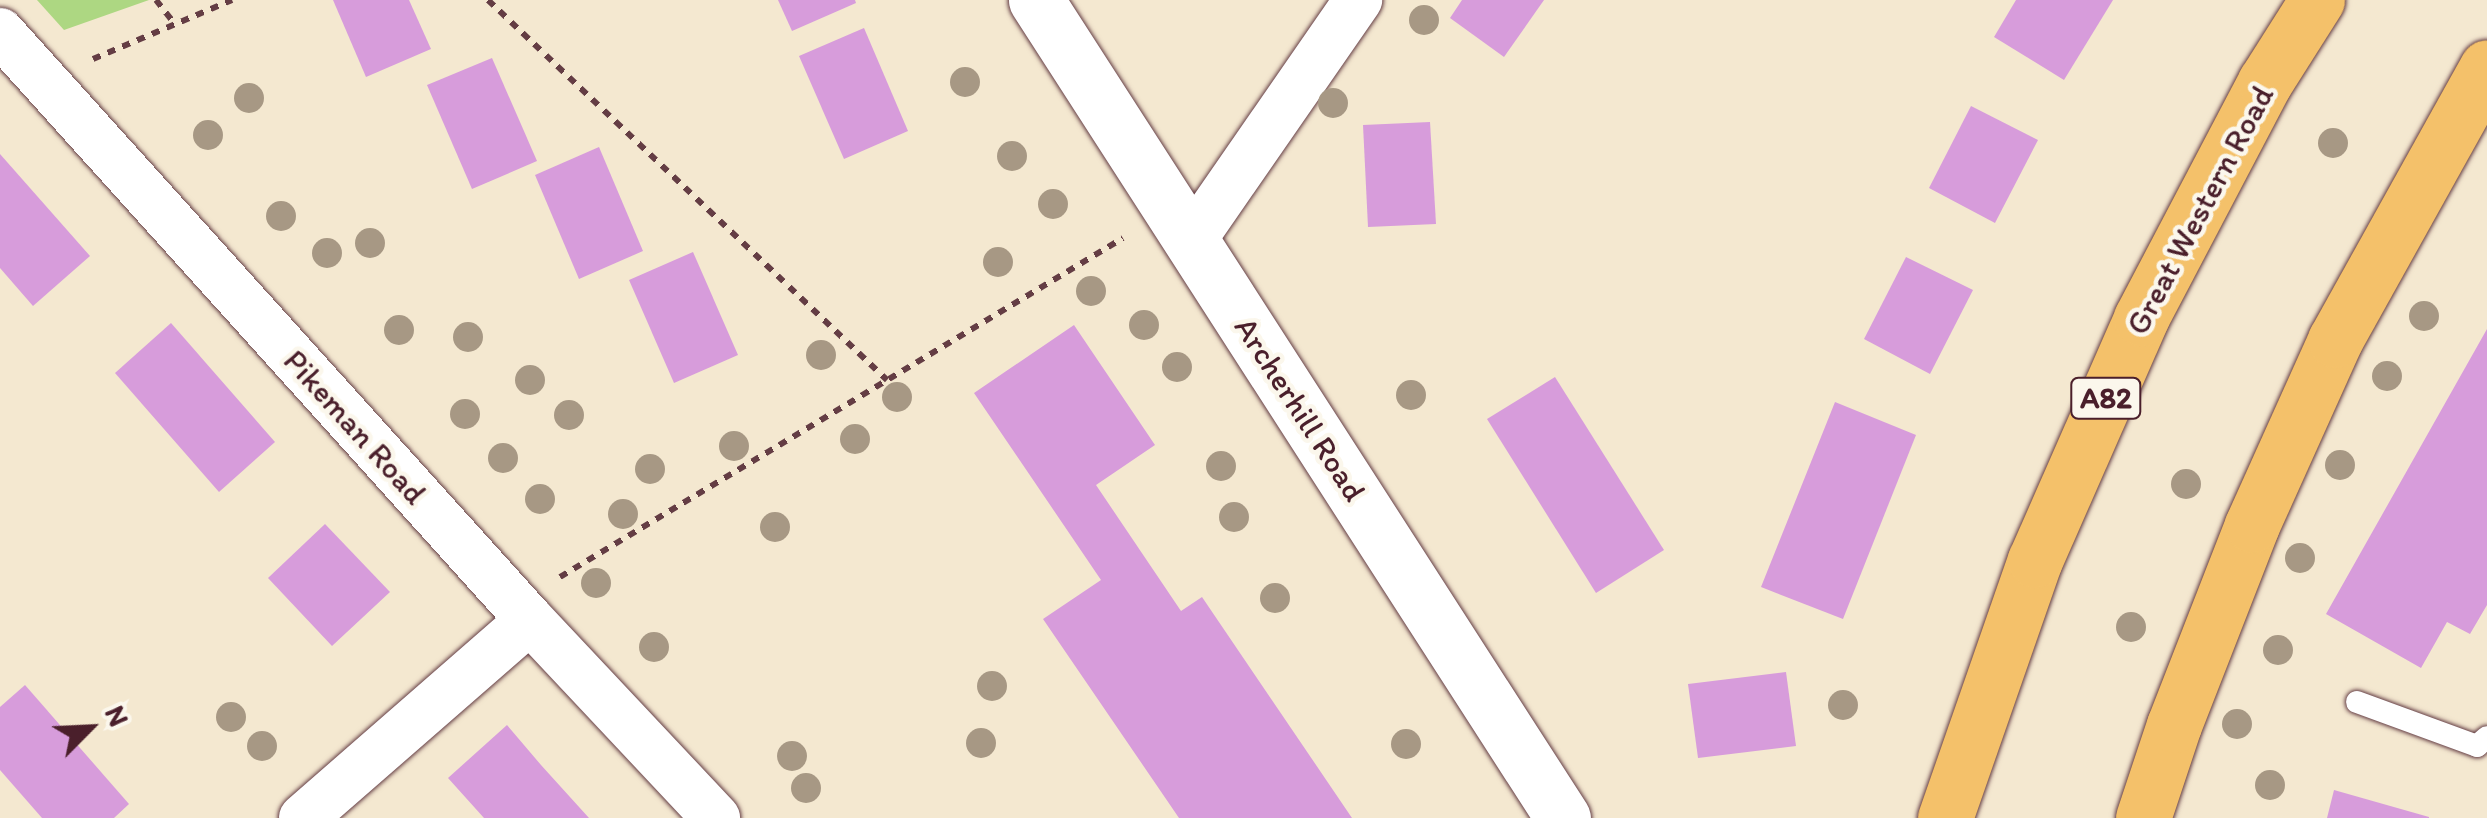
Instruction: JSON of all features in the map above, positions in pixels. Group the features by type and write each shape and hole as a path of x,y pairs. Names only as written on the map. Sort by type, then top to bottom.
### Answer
{"main road":[{"name":"Great Western Road","path":"1946,818 2035,560 2141,318 2266,82 2316,0"},
{"path":"2144,818 2174,725 2252,525 2335,340 2487,67"}],"street":[{"name":"Archerhill Road","path":"1036,0 1564,818"},
{"path":"1182,224 1358,0"},
{"name":"Pikeman Road","path":"0,32 523,612 716,818"},
{"path":"303,818 523,612"}],"lane":[{"path":"2357,702 2477,746 2487,738"}],"path":[{"path":"156,0 175,24"},
{"path":"41,81 232,0"},
{"path":"488,0 887,380"},
{"path":"523,612 887,380 1182,224"}],"green space":[{"path":"37,0 149,0 64,30"}],"building":[{"path":"333,0 409,0 431,49 366,77"},
{"path":"778,0 855,0 856,3 792,31"},
{"path":"1462,0 1544,0 1504,57 1450,18"},
{"path":"2016,0 2113,0 2064,80 1994,37"},
{"path":"864,28 908,131 844,159 799,56"},
{"path":"492,58 537,161 472,189 427,85"},
{"path":"1971,106 2038,140 1995,223 1929,188"},
{"path":"1430,122 1436,224 1368,227 1363,125"},
{"path":"599,147 643,251 579,279 535,175"},
{"path":"0,154 90,256 33,306 0,268"},
{"path":"693,252 738,355 674,383 629,280"},
{"path":"1906,257 1973,290 1930,374 1864,339"},
{"path":"171,323 275,442 219,492 115,373"},
{"path":"1074,325 1155,445 1096,485 1181,611 1202,597 1352,818 1179,818 1043,619 1101,580 974,393"},
{"path":"2487,329 2487,605 2470,634 2447,622 2421,668 2326,614"},
{"path":"1555,377 1664,550 1596,593 1487,419"},
{"path":"1835,402 1916,435 1843,619 1761,587"},
{"path":"325,524 390,592 332,646 268,578"},
{"path":"1786,672 1796,746 1698,758 1688,684"},
{"path":"25,685 129,804 114,818 42,818 0,770 0,707"},
{"path":"507,725 589,818 484,818 448,778"},
{"path":"2334,790 2429,817 2429,818 2327,818"}]}
